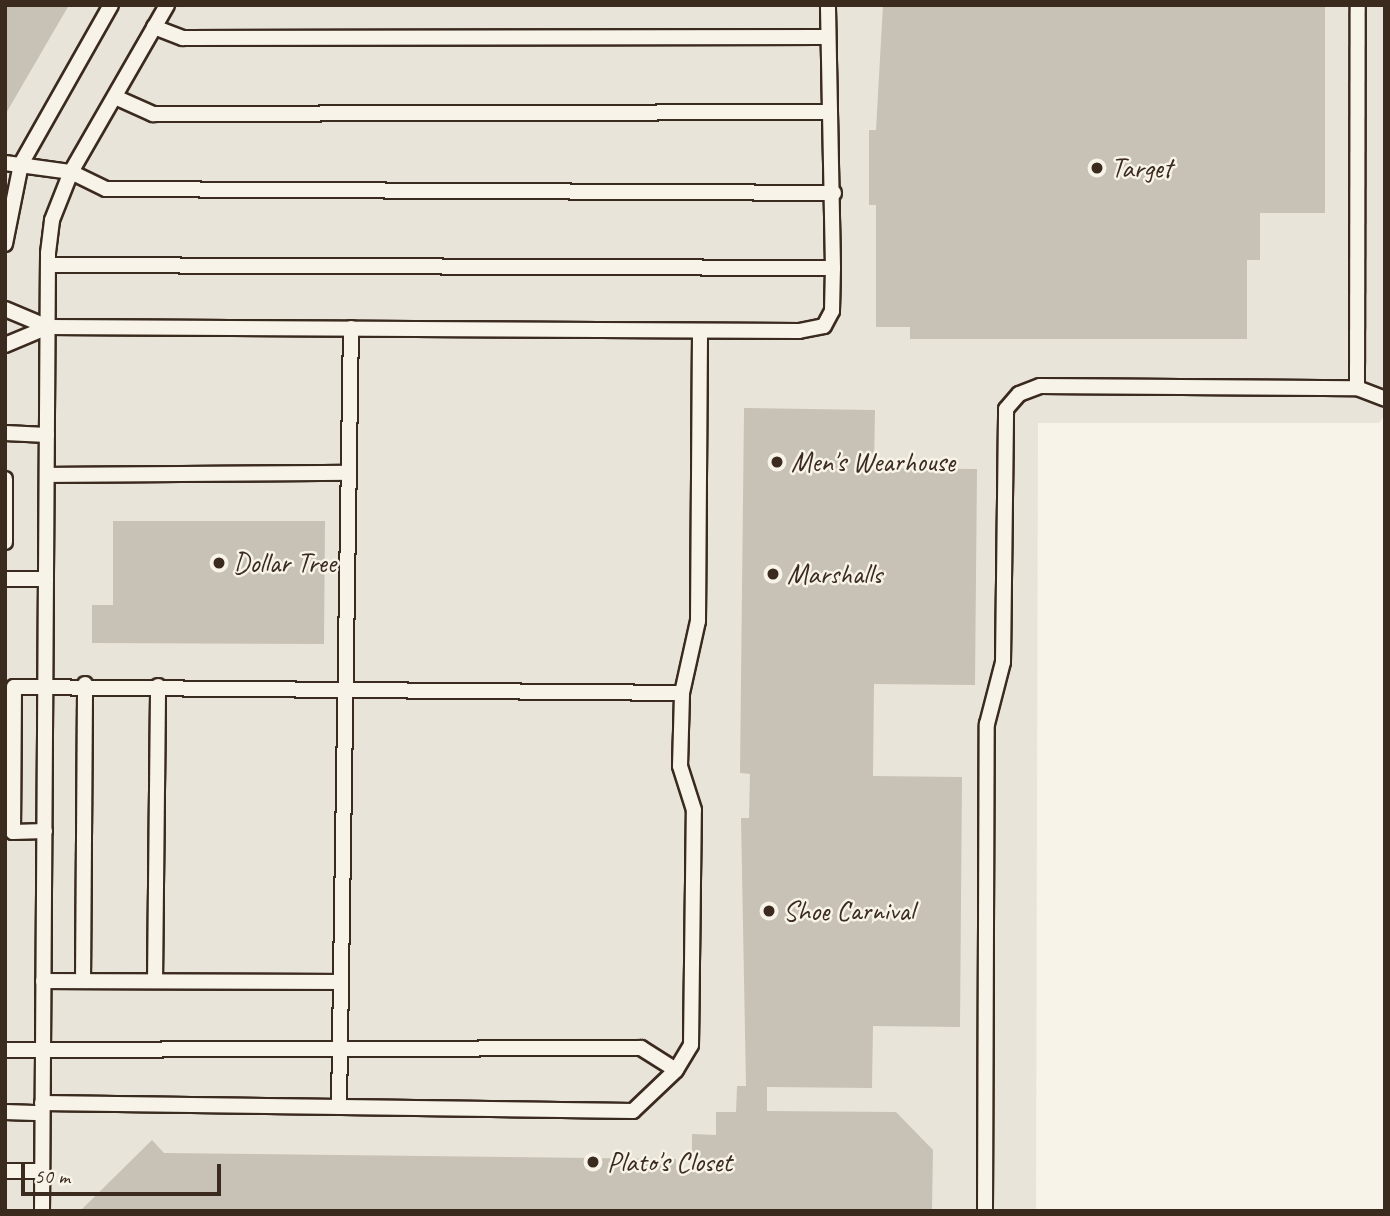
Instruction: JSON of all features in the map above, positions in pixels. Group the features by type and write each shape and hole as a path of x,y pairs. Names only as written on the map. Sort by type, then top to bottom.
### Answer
{"lane":[{"path":"5,244 21,164 111,5"},
{"path":"42,1211 48,265 52,220 71,172 167,5"},
{"path":"5,309 48,327 799,331 824,326 832,311 834,193 828,5"},
{"path":"1357,388 1358,5"},
{"path":"154,27 183,38 828,37"},
{"path":"115,97 153,114 830,112"},
{"path":"5,163 71,172 107,189 834,193"},
{"path":"48,265 833,268"},
{"path":"5,345 48,327"},
{"path":"339,1107 351,328"},
{"path":"5,1112 42,1108 339,1107 633,1111 676,1070 691,1045 695,810 680,766 682,693 698,621 700,331"},
{"path":"985,1211 987,724 1002,668 1006,409 1020,394 1040,386 1357,388 1385,399"},
{"path":"5,433 47,435"},
{"path":"47,475 349,473"},
{"path":"5,479 5,542"},
{"path":"5,579 46,579"},
{"path":"5,846 13,832 9,681 682,693"},
{"path":"83,981 85,684"},
{"path":"155,981 158,685"},
{"path":"13,832 44,831"},
{"path":"43,981 341,982"},
{"path":"5,1051 641,1048 676,1070"},
{"path":"5,1171 42,1171"}],"shaded area":[{"path":"5,5 1385,5 1385,415 1379,423 1038,423 1036,1211 5,1211"}],"building":[{"path":"5,5 69,5 5,115"},
{"name":"Target","path":"883,5 1325,5 1325,213 1260,213 1260,260 1247,260 1247,339 910,339 910,327 876,327 876,205 869,205 869,130 876,130"},
{"path":"744,408 875,410 874,468 977,469 975,685 874,684 873,776 962,777 960,1027 873,1026 872,1088 767,1087 767,1111 896,1112 933,1150 932,1211 80,1211 152,1140 164,1153 676,1159 676,1170 692,1170 692,1134 716,1135 716,1112 736,1112 737,1086 746,1086 741,818 749,818 750,774 740,773"},
{"name":"Dollar Tree","path":"113,521 325,521 324,644 92,643 92,605 113,605"}],"place":[{"name":"Target","path":"1097,168"},
{"name":"Men's Wearhouse","path":"777,462"},
{"name":"Dollar Tree","path":"219,563"},
{"name":"Marshalls","path":"773,574"},
{"name":"Shoe Carnival","path":"769,911"},
{"name":"Plato's Closet","path":"593,1162"}]}
